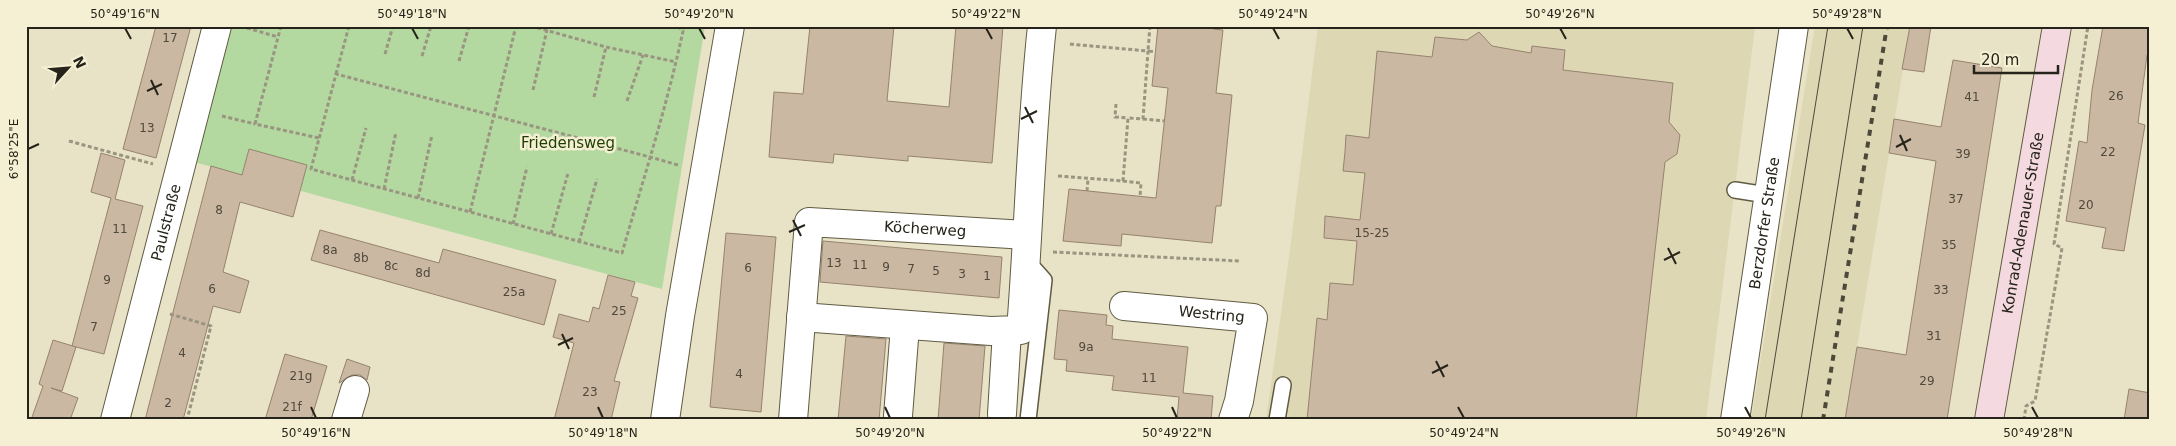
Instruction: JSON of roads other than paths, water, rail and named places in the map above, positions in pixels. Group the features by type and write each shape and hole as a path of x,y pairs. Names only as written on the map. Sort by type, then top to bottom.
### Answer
{"main road":[{"name":"Konrad-Adenauer-Straße","path":"1990,420 2057,26"}],"street":[{"name":"Paulstraße","path":"115,420 217,26"},
{"path":"665,420 680,316 730,26"},
{"name":"Berzdorfer Straße","path":"1735,420 1767,195 1794,26"},
{"path":"801,316 905,326 1021,330 1030,172 1041,34"},
{"name":"Köcherweg","path":"793,420 809,222 1027,248"},
{"name":"Westring","path":"1124,306 1254,318 1239,401 1233,420"},
{"path":"898,416 905,326"},
{"path":"1002,414 1007,331"},
{"path":"346,420 355,390"}],"lane":[{"path":"1735,190 1767,195"},
{"path":"1027,248 1044,280 1028,420"},
{"path":"1277,420 1283,385"}],"tram line":[{"path":"1765,420 1828,26"},
{"path":"1801,420 1863,26"}],"railway":[{"path":"1823,420 1887,26"}],"park label":[{"name":"Friedensweg","path":"568,143"}]}
